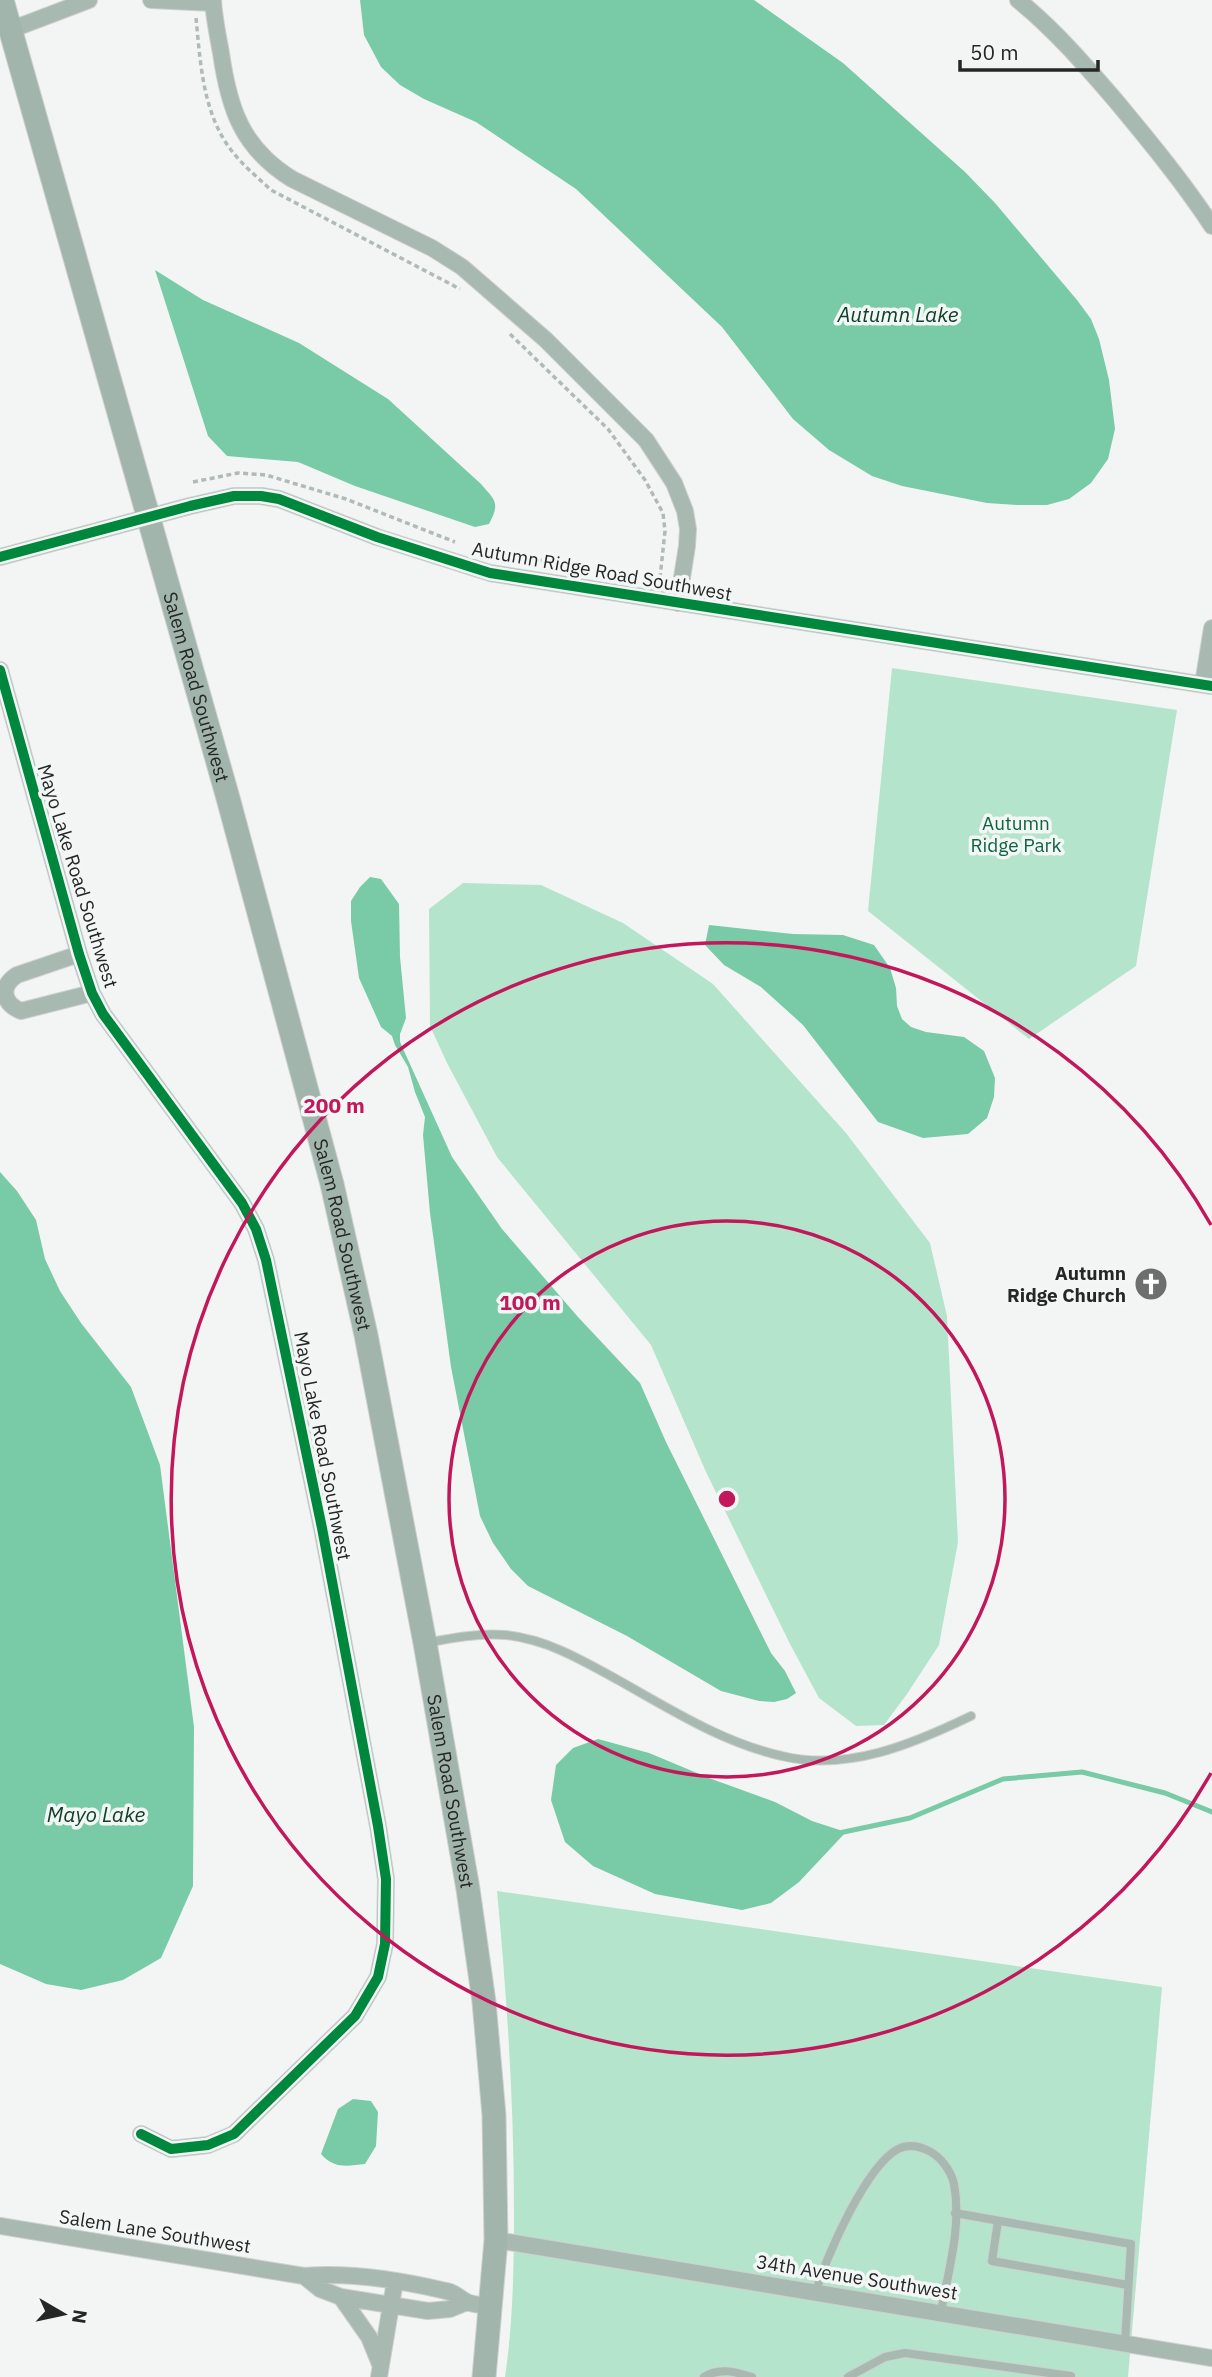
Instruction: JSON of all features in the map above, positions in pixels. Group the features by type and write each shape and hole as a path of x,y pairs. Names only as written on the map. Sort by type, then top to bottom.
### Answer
{"main road":[{"name":"Salem Road Southwest","path":"2,0 231,811 332,1184 366,1335 425,1643 468,1889 484,2002 494,2115 496,2240 484,2377"}],"street":[{"path":"10,30 89,0"},
{"path":"151,0 194,4 213,2 230,102 237,121 252,145 272,166 292,179 432,248 462,267 546,340 646,440 674,483 685,510 687,546 678,603"},
{"path":"1018,0 1057,34 1091,72 1164,158 1212,226"},
{"name":"Autumn Ridge Road Southwest","path":"0,557 234,496 261,496 279,499 377,537 474,569 1208,685"},
{"path":"1208,685 1212,628"},
{"name":"Mayo Lake Road Southwest","path":"0,670 92,993 120,1039 242,1203 256,1229 267,1260 322,1528 386,1879 385,1944 378,1977 355,2016 234,2134 208,2145 171,2149 141,2134"},
{"name":"Mayo Lake Road Southwest","path":"79,954 8,980 6,1001 21,1011 92,993"},
{"name":"Salem Lane Southwest","path":"0,2226 304,2276 345,2274 396,2281 448,2291 467,2302 492,2307"},
{"name":"34th Avenue Southwest","path":"496,2240 1212,2358"},
{"name":"Salem Lane Southwest","path":"304,2276 320,2289 341,2297 428,2311 450,2309 467,2302"},
{"path":"379,2371 396,2281"},
{"path":"341,2297 369,2337 379,2371"}],"lane":[{"path":"425,1643 471,1635 505,1635 533,1640 587,1662 705,1728 782,1757 839,1759 875,1754 929,1737 971,1716"},
{"path":"816,2291 824,2263 861,2193 884,2160 896,2149 912,2146 934,2154 946,2165 953,2182 955,2227 941,2312"},
{"path":"955,2213 1131,2244 1125,2343"},
{"path":"998,2221 992,2261 1128,2285"},
{"path":"848,2377 885,2357 905,2353 1071,2376"},
{"path":"704,2377 721,2371 752,2377"}],"path":[{"path":"194,4 209,108 223,138 245,166 271,190 465,292"},
{"path":"510,334 608,429 645,480 663,513 665,531 660,578"},
{"path":"192,482 238,474 267,475 346,499 461,545 496,554 546,561"}],"green space":[{"name":"Autumn Ridge Park","path":"892,668 1177,710 1136,966 1029,1039 868,911"},
{"path":"463,883 541,885 623,923 713,984 846,1133 930,1243 947,1316 958,1542 939,1645 884,1725 856,1726 819,1698 706,1472 651,1345 497,1157 447,1063 430,1026 429,909"},
{"path":"497,1891 1162,1987 1128,2377 505,2377 512,2295 514,2172 509,2051"}],"water":[{"name":"Autumn Lake","path":"360,0 754,0 843,63 965,172 995,203 1077,300 1091,319 1099,339 1109,380 1115,429 1108,459 1091,483 1069,499 1047,505 1017,505 987,503 902,486 872,476 829,450 793,419 722,327 576,189 476,122 400,85 381,67 364,35"},
{"path":"155,270 203,300 299,343 388,399 490,494 495,507 489,524 475,527 355,486 298,462 227,456 208,436"},
{"path":"370,877 381,879 399,904 400,957 406,1018 400,1042 452,1157 502,1229 578,1317 640,1383 666,1442 771,1653 785,1671 796,1693 787,1699 759,1701 721,1691 627,1636 528,1586 511,1569 493,1543 480,1516 451,1367 430,1213 423,1135 425,1117 408,1067 392,1036 381,1027 359,978 351,901"},
{"path":"709,925 793,934 843,935 874,945 890,968 902,1019 911,1027 926,1032 964,1037 984,1051 995,1078 994,1097 987,1118 968,1134 923,1138 878,1122 803,1025 761,987 724,965 705,945"},
{"name":"Mayo Lake","path":"0,1172 17,1191 36,1220 45,1259 60,1291 81,1323 131,1387 160,1465 194,1727 193,1886 161,1958 123,1980 81,1990 46,1984 0,1964"},
{"path":"598,1739 649,1753 775,1802 812,1821 846,1832 799,1882 771,1903 742,1910 655,1894 593,1866 565,1842 551,1800 556,1765 573,1748"},
{"path":"353,2099 371,2101 378,2112 376,2146 365,2164 347,2166 331,2162 321,2154 338,2109"}],"waterway":[{"path":"839,1833 910,1818 1003,1779 1082,1772 1165,1793 1212,1812"}],"cycle path":[{"path":"0,557 190,506 234,496 261,496 279,499 377,537 490,573 1212,686"},
{"path":"0,670 92,993 103,1014 242,1203 256,1229 266,1260 322,1528 386,1879 385,1944 378,1977 355,2016 234,2134 208,2145 171,2149 141,2134"}],"place":[{"name":"Autumn Ridge Church","path":"1151,1284"}]}
